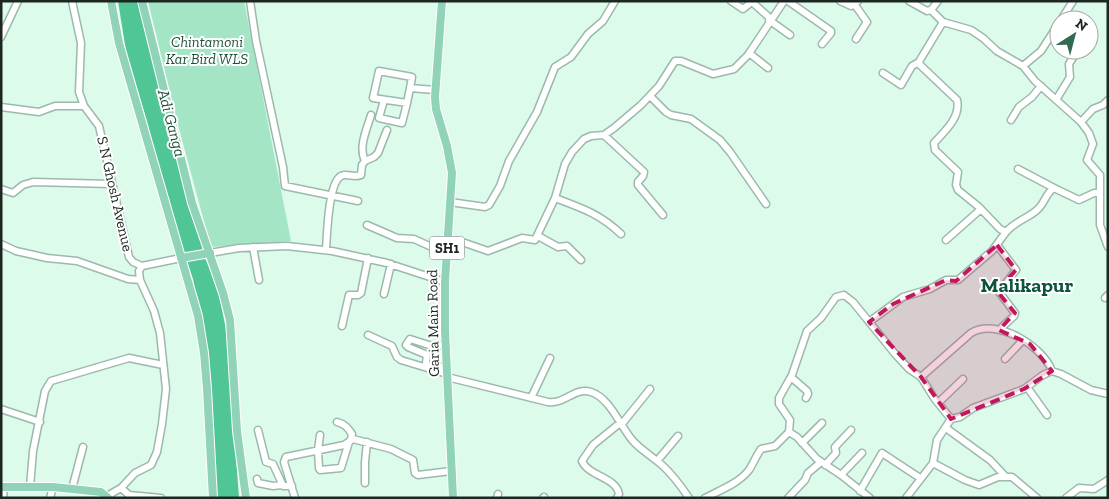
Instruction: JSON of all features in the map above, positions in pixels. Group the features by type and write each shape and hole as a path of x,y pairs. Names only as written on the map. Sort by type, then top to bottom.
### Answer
{"main road":[{"path":"111,1 119,43 198,316 204,353 213,498"},
{"path":"142,1 192,204 210,254 230,320 237,431 246,498"},
{"name":"Garia Main Road","path":"442,1 435,90 436,109 452,173 445,282 453,498"},
{"path":"180,258 210,254"},
{"path":"3,487 53,487 101,492 107,497"}],"street":[{"path":"1,36 18,1"},
{"name":"S N Ghosh Avenue","path":"72,1 81,43 80,99 99,126 129,258 142,266"},
{"path":"250,1 256,40 282,164 284,186 358,201"},
{"path":"450,202 485,207 489,205 500,186 511,156 541,103 555,67 570,57 588,34 603,22 615,1"},
{"path":"731,1 743,9 752,2 770,20 790,35"},
{"path":"448,241 465,243 488,251 522,238 533,241 538,236 555,198 565,164 572,152 584,140 591,136 604,135 625,119 659,86 674,60 682,61 708,73 716,74 734,69 748,53 784,1"},
{"path":"788,1 831,31 822,44"},
{"path":"840,1 846,5 856,3 867,22 856,39"},
{"path":"909,1 927,11 931,10 943,22 971,30 997,51 1023,66 1089,133 1092,144 1087,160 1100,175 1100,225 1108,247"},
{"path":"931,10 938,1"},
{"path":"883,73 901,85 912,66 919,62 943,22"},
{"path":"1023,66 1041,51 1049,38"},
{"path":"748,53 768,68"},
{"path":"1056,100 1070,77 1069,68 1072,60"},
{"path":"919,62 921,67 957,100 958,106 953,121 934,143 935,150 958,172 956,186 958,190 981,209 1000,229 1006,232"},
{"path":"384,100 379,118 401,123 407,103 412,78 379,71 373,97 407,103"},
{"path":"1011,120 1019,107 1032,97 1041,86"},
{"path":"410,88 435,90"},
{"path":"650,96 666,112 671,115 691,119 720,140 766,204"},
{"path":"1080,122 1093,109 1103,105 1108,100"},
{"path":"1,107 39,112 55,106 84,106"},
{"path":"365,161 362,145 371,115"},
{"path":"326,250 331,196 338,178 343,176 358,177 365,161 378,153 387,130"},
{"path":"604,135 644,172 638,185 663,215"},
{"path":"1018,169 1078,200 1094,193 1100,196"},
{"path":"1,189 13,193 24,185 33,182 111,184"},
{"path":"870,322 903,298 930,289 946,280 958,280 997,245 1014,223 1038,209 1054,188"},
{"path":"1100,196 1108,192"},
{"path":"555,198 598,215 607,220 621,234"},
{"path":"946,240 981,209"},
{"path":"367,226 397,238 414,239 447,254"},
{"path":"538,236 558,247 567,246 581,260"},
{"path":"1,244 16,251 77,262 128,279 140,280"},
{"path":"997,245 1016,270 1015,274 999,292 1015,313 1002,326 1003,331"},
{"path":"210,254 253,247 287,246 326,250 391,264 445,282"},
{"path":"253,247 259,280"},
{"path":"107,497 122,488 135,473 151,465 158,452 166,396 159,326 140,280 139,271 142,266 180,258"},
{"path":"342,326 349,295 361,293 368,258"},
{"path":"384,294 391,264"},
{"path":"705,498 743,476 761,449 775,446 789,432 790,420 779,404 779,401 791,377 807,331 821,318 836,296 844,294 847,296 896,355 921,377 951,419"},
{"path":"921,377 976,330 987,329 1003,331 1023,340 1043,357 1052,371 1091,390 1108,394"},
{"path":"368,335 391,345 400,360 530,398 555,403 560,402 571,394 582,391 590,392 600,397 607,403 634,442 678,481 689,498"},
{"path":"446,345 432,346 410,339 406,345 427,355 427,365 447,373"},
{"path":"1005,359 1023,340"},
{"path":"30,487 33,451 45,390 50,381 129,358 163,365"},
{"path":"530,398 550,358"},
{"path":"906,498 933,462 936,443 951,419 973,408 1027,387 1052,371"},
{"path":"791,377 807,391 806,398"},
{"path":"938,403 963,379"},
{"path":"1027,387 1047,415"},
{"path":"617,498 618,490 604,478 585,467 582,461 593,445 620,424 650,389"},
{"path":"1,409 40,422"},
{"path":"320,435 318,450 320,470 338,470 352,434 344,424 337,422"},
{"path":"802,443 822,423"},
{"path":"946,428 985,456 1005,476"},
{"path":"258,430 266,462 273,464 282,485"},
{"path":"788,498 806,480 808,473 836,453 835,447 851,430"},
{"path":"789,432 823,463 870,498"},
{"path":"657,461 678,436"},
{"path":"295,498 284,459 290,455 344,445 350,440 367,442 391,449 411,458 414,462 415,473 418,475 451,471"},
{"path":"365,483 367,442"},
{"path":"72,489 83,447"},
{"path":"841,475 862,453"},
{"path":"860,491 882,453 920,478"},
{"path":"933,462 965,480 979,485 998,477 1014,478 1037,498"},
{"path":"257,479 258,483 273,486 292,486"},
{"path":"1066,498 1079,488 1094,488 1108,480"},
{"path":"3,487 3,498"},
{"path":"50,498 53,487"},
{"path":"122,488 129,495 161,498"}],"highlighted area":[{"path":"997,245 1016,270 997,291 1015,313 999,330 1030,344 1052,371 1024,389 951,419 921,377 869,322 893,304 946,280 956,281"}],"green space":[{"name":"Chintamoni Kar Bird WLS","path":"148,1 244,1 291,241 211,247 178,125"}],"shaded area":[{"path":"118,1 139,1 205,258 218,289 227,335 239,498 217,498 208,361 193,279 170,213 148,125 126,51"}],"district":[{"name":"Malikapur","path":"1027,285"}],"water label":[{"name":"Adi Ganga","path":"172,123"}]}
